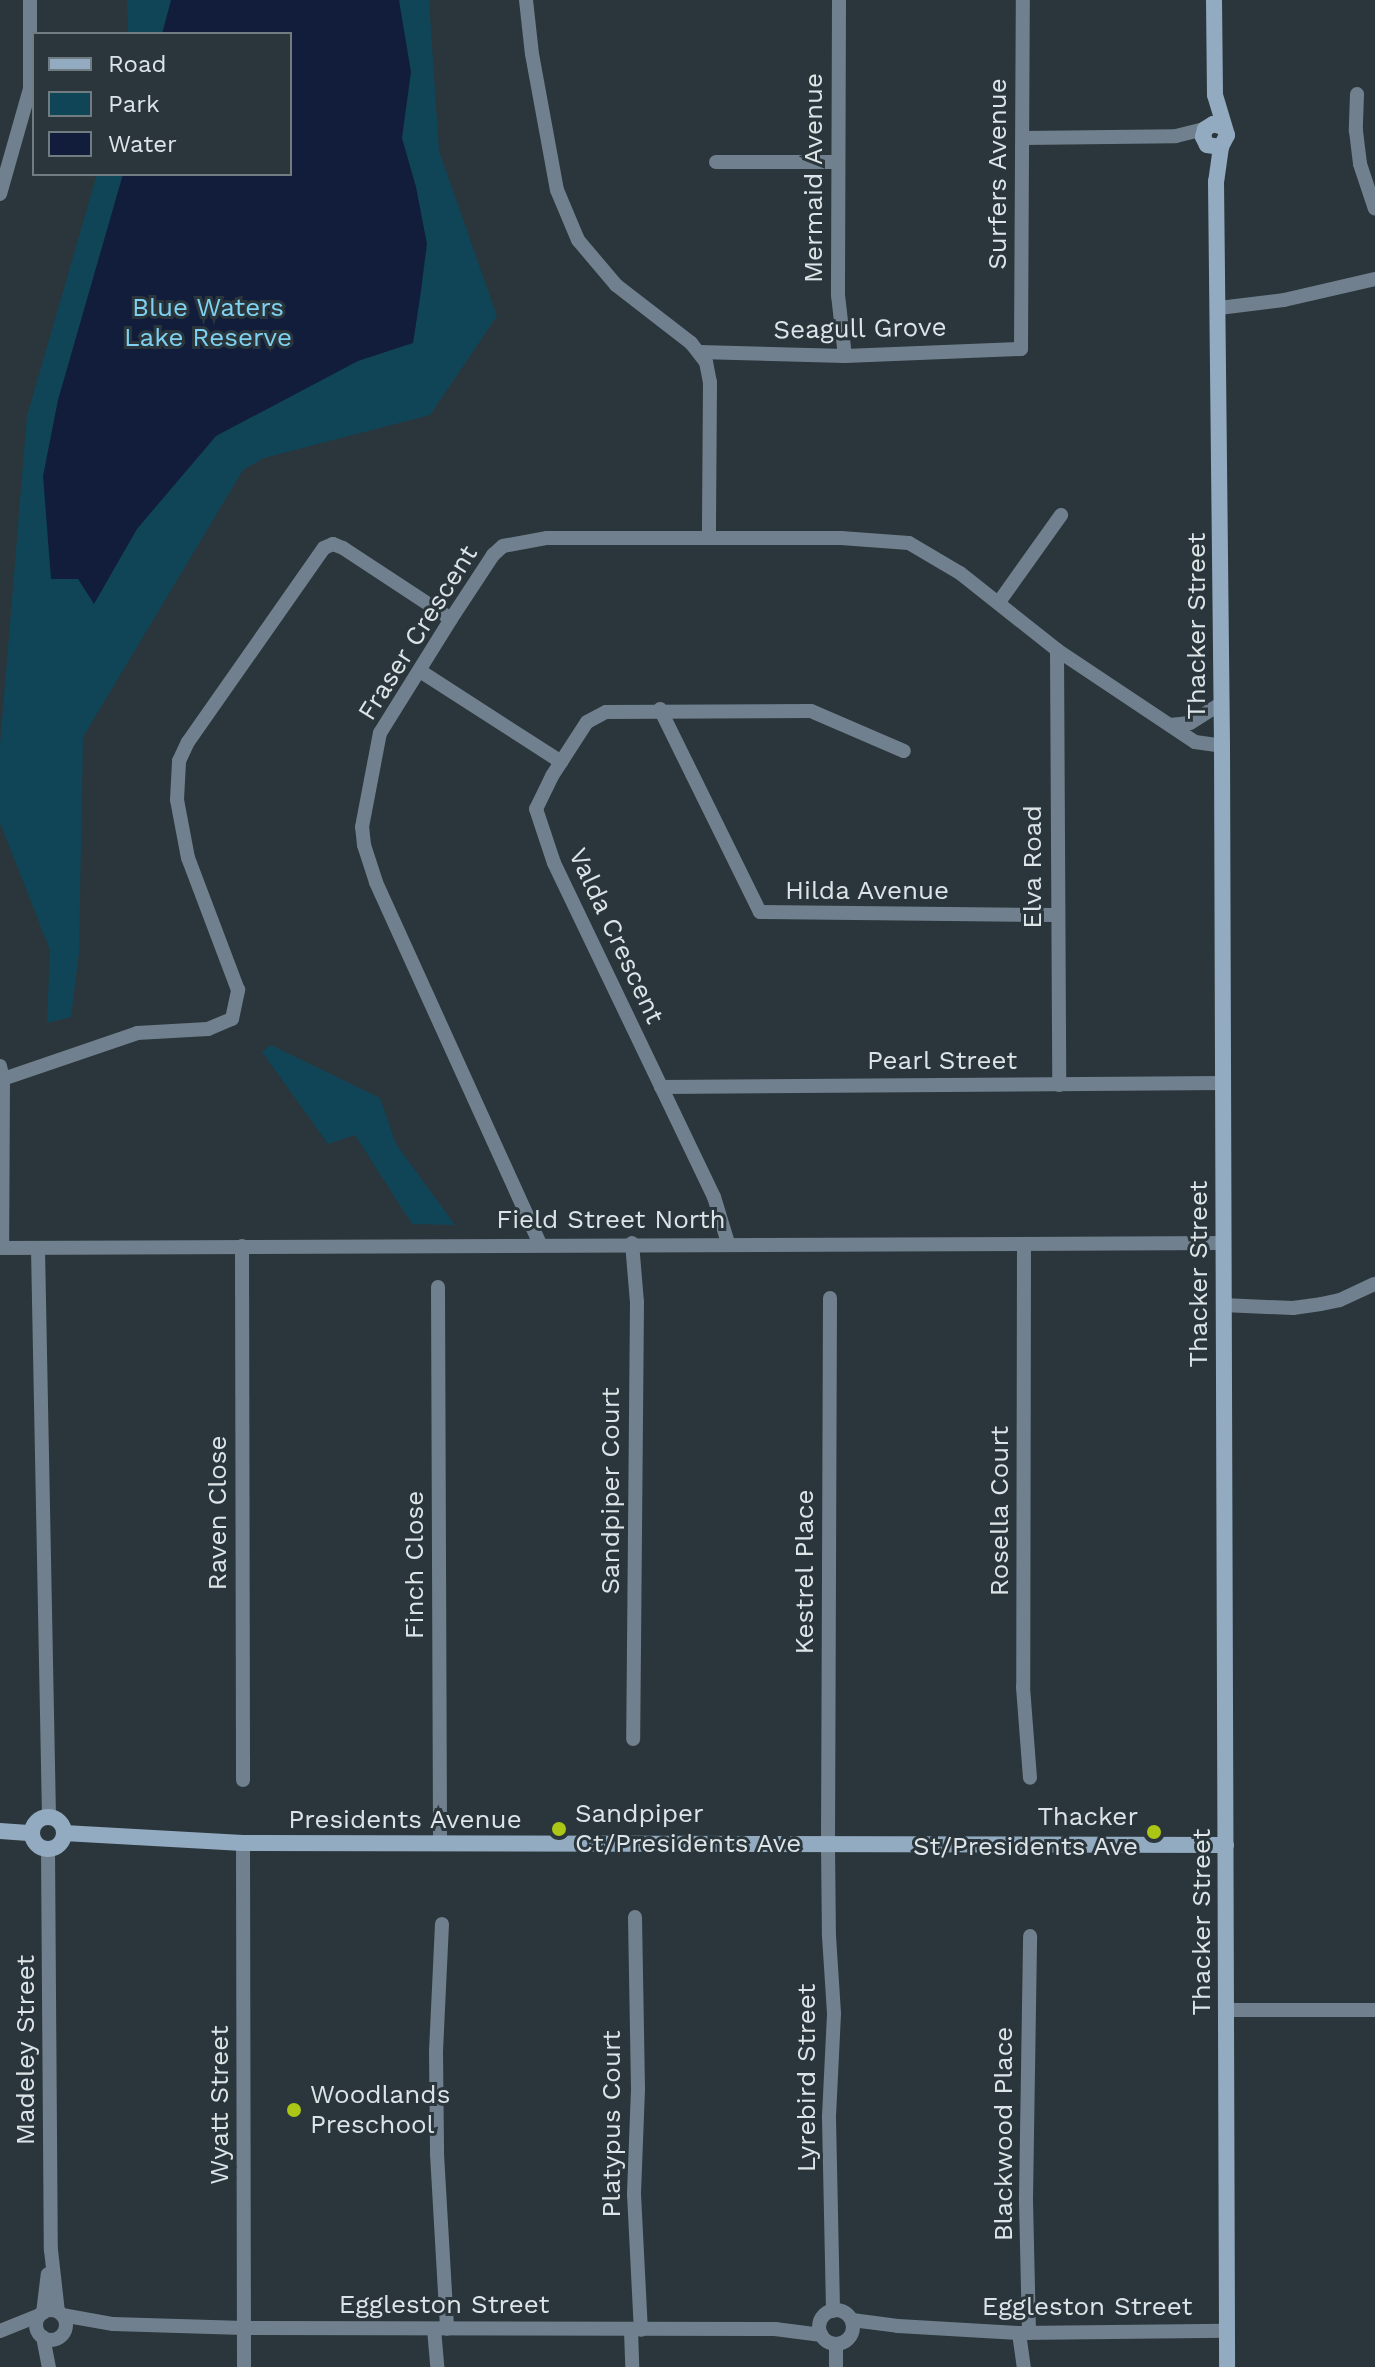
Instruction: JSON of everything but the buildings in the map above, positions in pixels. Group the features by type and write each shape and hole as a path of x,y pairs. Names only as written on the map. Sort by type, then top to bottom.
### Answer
{"street":[{"path":"0,194 30,89 30,0"},
{"path":"526,0 536,79 557,190 578,240 616,285 699,352 706,362 710,382 709,537"},
{"name":"Mermaid Avenue","path":"839,0 838,295 845,356"},
{"name":"Surfers Avenue","path":"1021,349 1023,0"},
{"name":"Thacker Street","path":"1214,0 1212,136 1219,308 1222,746 1227,2367"},
{"path":"1357,94 1356,131 1360,164 1375,209"},
{"path":"1023,138 1212,136"},
{"path":"716,162 837,162"},
{"path":"1219,308 1284,300 1375,279"},
{"name":"Seagull Grove","path":"699,352 845,356 1021,349"},
{"path":"999,602 1061,515"},
{"name":"Fraser Crescent","path":"540,1244 376,882 364,845 364,809 380,733 493,555 515,541 709,537 867,538 909,543 923,549 999,602 1057,650 1195,742 1222,746"},
{"path":"1,1248 2,1073 137,1033 208,1029 232,1019 238,990 188,858 177,800 179,761 188,742 324,548 333,544 343,548 451,619"},
{"name":"Elva Road","path":"1057,650 1059,1085"},
{"path":"420,671 561,762"},
{"path":"1170,725 1190,723 1221,704"},
{"name":"Hilda Avenue","path":"660,709 760,912 1057,915"},
{"name":"Valda Crescent","path":"728,1243 721,1212 539,826 536,809 587,722 618,710 811,711 904,751"},
{"name":"Pearl Street","path":"661,1087 1223,1083"},
{"name":"Field Street North","path":"1,1248 632,1243 1223,1243"},
{"name":"Sandpiper Court","path":"632,1243 637,1302 633,1739"},
{"name":"Rosella Court","path":"1024,1244 1023,1687 1030,1778"},
{"name":"Raven Close","path":"242,1246 243,1780"},
{"path":"38,1249 49,1816"},
{"path":"1223,1305 1307,1306 1340,1300 1375,1284"},
{"name":"Finch Close","path":"438,1287 440,1844"},
{"name":"Kestrel Place","path":"828,1846 830,1298"},
{"path":"49,1816 60,1821 64,1833 59,1844 48,1849 36,1844 32,1833 37,1821 49,1816"},
{"path":"0,1831 32,1833"},
{"name":"Presidents Avenue","path":"64,1833 243,1843 1226,1845"},
{"name":"Wyatt Street","path":"243,1843 244,2367"},
{"name":"Lyrebird Street","path":"825,2322 834,2014 828,1846"},
{"name":"Madeley Street","path":"48,1849 51,2314"},
{"name":"Platypus Court","path":"632,2367 636,2330 634,2194 638,2089 635,1917"},
{"path":"437,2367 440,2329 437,2125 442,1924"},
{"name":"Blackwood Place","path":"1024,2367 1030,1936"},
{"path":"1226,2010 1375,2010"},
{"name":"Eggleston Street","path":"51,2314 113,2324 244,2328 636,2330 775,2329 825,2322 841,2311 852,2320 898,2326 1024,2333 1227,2331"},
{"path":"0,2331 51,2314"},
{"path":"51,2314 62,2335 52,2367"},
{"path":"51,2314 41,2335 52,2367"},
{"path":"836,2344 851,2335 852,2320"},
{"path":"825,2322 836,2344 836,2367"},
{"name":"Eggleston Street","path":"41,2335 62,2335 113,2324"},
{"name":"Eggleston Street","path":"851,2335 898,2326"},
{"path":"0,2331 41,2335"}],"green space":[{"name":"Blue Waters Lake Reserve","path":"127,0 429,0 439,151 497,316 430,415 264,458 243,470 83,737 79,952 71,1017 47,1023 50,950 0,823 0,745 27,416 96,176 292,176 292,32 128,32"},
{"path":"271,1045 380,1098 396,1144 455,1225 412,1224 355,1135 328,1144 262,1052"}],"water":[{"path":"171,0 399,0 411,72 402,138 427,244 413,343 358,361 216,436 137,529 94,604 78,579 51,579 43,476 58,400 122,176 292,176 292,32 163,32"}],"place":[{"name":"Sandpiper Ct/Presidents Ave","path":"559,1829"},
{"name":"Thacker St/Presidents Ave","path":"1154,1832"},
{"name":"Woodlands Preschool","path":"294,2110"}]}
